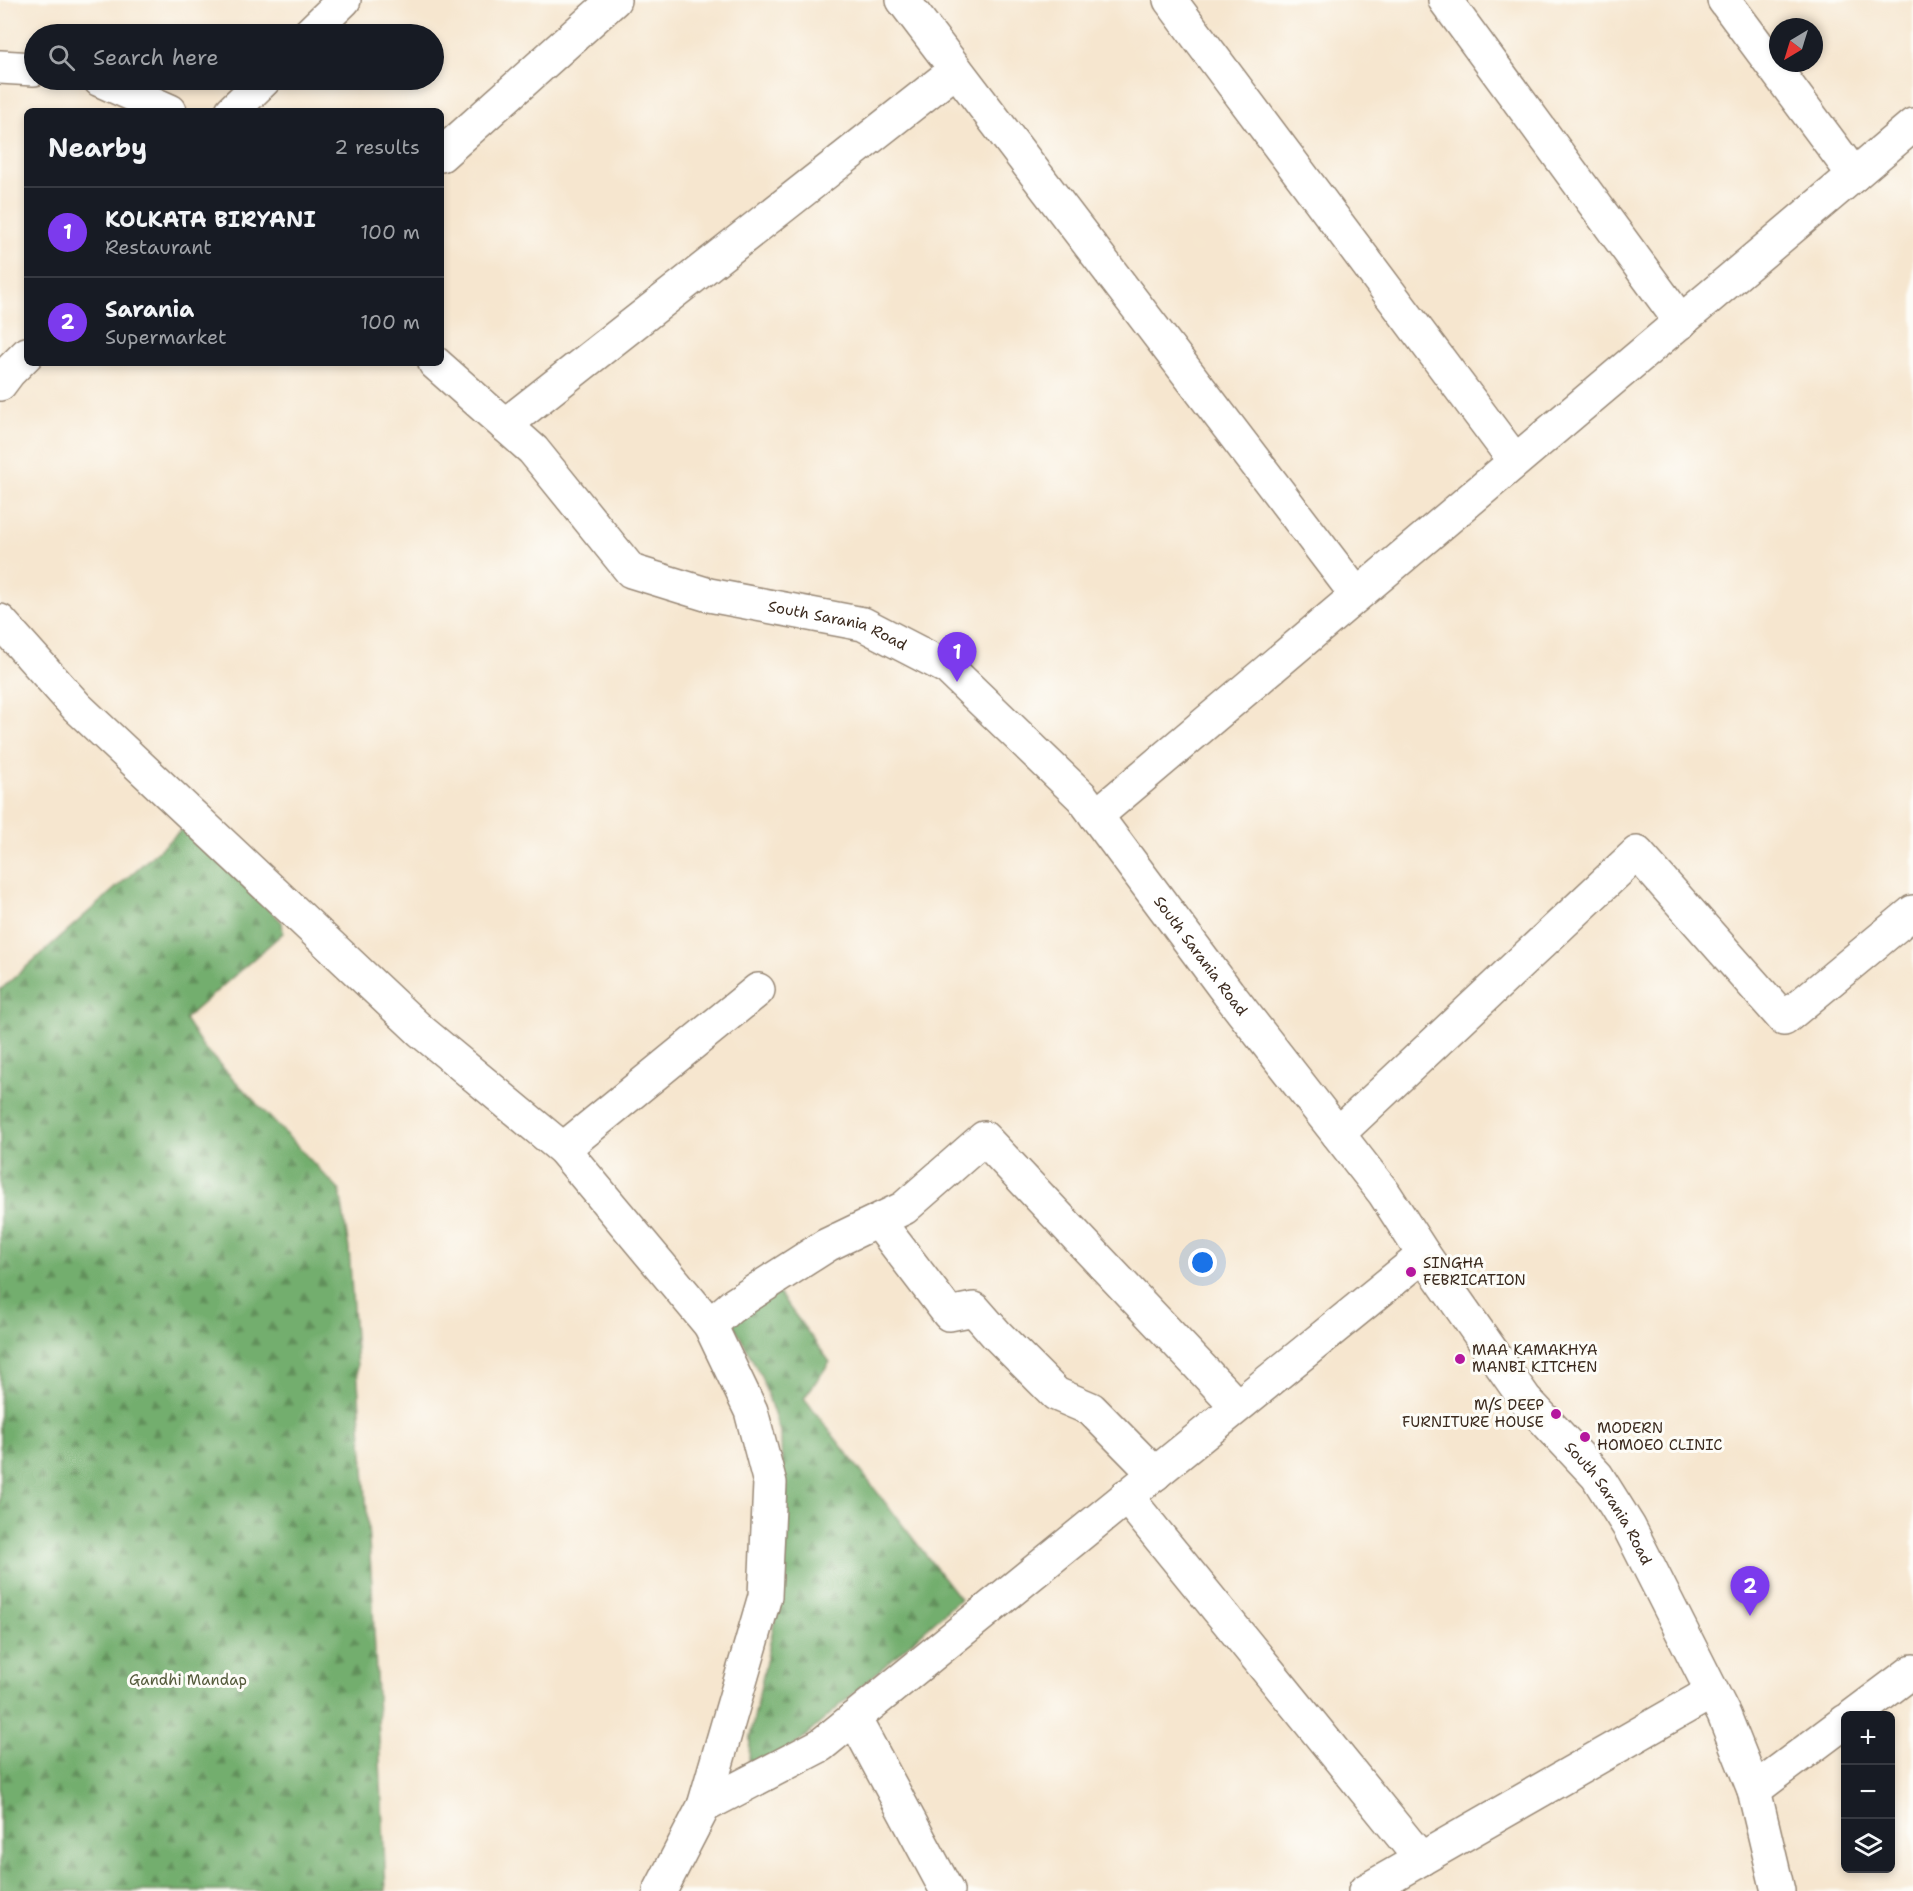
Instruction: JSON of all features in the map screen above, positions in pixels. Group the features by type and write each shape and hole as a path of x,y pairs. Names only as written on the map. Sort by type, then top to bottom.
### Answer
{"street":[{"path":"319,24 344,0"},
{"path":"444,152 614,0"},
{"path":"903,0 1356,594"},
{"path":"1170,0 1515,461"},
{"path":"1445,0 1681,322"},
{"path":"1724,0 1854,175"},
{"path":"0,68 24,69"},
{"path":"505,425 956,70"},
{"path":"123,90 163,108"},
{"path":"235,108 254,90"},
{"path":"1096,816 1913,125"},
{"path":"0,384 24,357"},
{"name":"South Sarania Road","path":"438,366 532,450 631,572 709,595 863,624 948,668 1082,797 1228,993 1384,1194 1525,1399 1597,1476 1629,1527 1724,1715 1754,1790 1778,1891"},
{"path":"0,621 77,707 412,1023 563,1149 710,1325 751,1411 770,1483 765,1596 704,1806 660,1891"},
{"path":"1338,1134 1637,853 1784,1019 1913,912"},
{"path":"563,1149 758,990"},
{"path":"710,1325 732,1306 827,1245 904,1208 984,1138 1237,1406"},
{"path":"878,1221 949,1314 974,1309 996,1335 1056,1394 1091,1409 1155,1474"},
{"path":"704,1806 821,1745 1424,1255"},
{"path":"1126,1496 1421,1859"},
{"path":"1860,1711 1913,1671"},
{"path":"1365,1891 1712,1692"},
{"path":"854,1718 947,1891"},
{"path":"1754,1790 1841,1724"}],"green space":[{"name":"Gandhi Mandap","path":"186,826 282,922 283,933 185,1019 203,1047 340,1191 349,1249 372,1586 386,1891 0,1891 0,990"},
{"path":"772,1284 830,1362 804,1398 960,1599 773,1765 749,1761 750,1737 784,1576 781,1435 761,1376 725,1308"}],"place":[{"name":"KOLKATA BIRYANI","path":"957,682"},
{"name":"SINGHA FEBRICATION","path":"1411,1272"},
{"name":"MAA KAMAKHYA MANBI KITCHEN","path":"1460,1359"},
{"name":"M/S DEEP FURNITURE HOUSE","path":"1556,1414"},
{"name":"MODERN HOMOEO CLINIC","path":"1585,1437"},
{"name":"Sarania","path":"1750,1616"}]}
